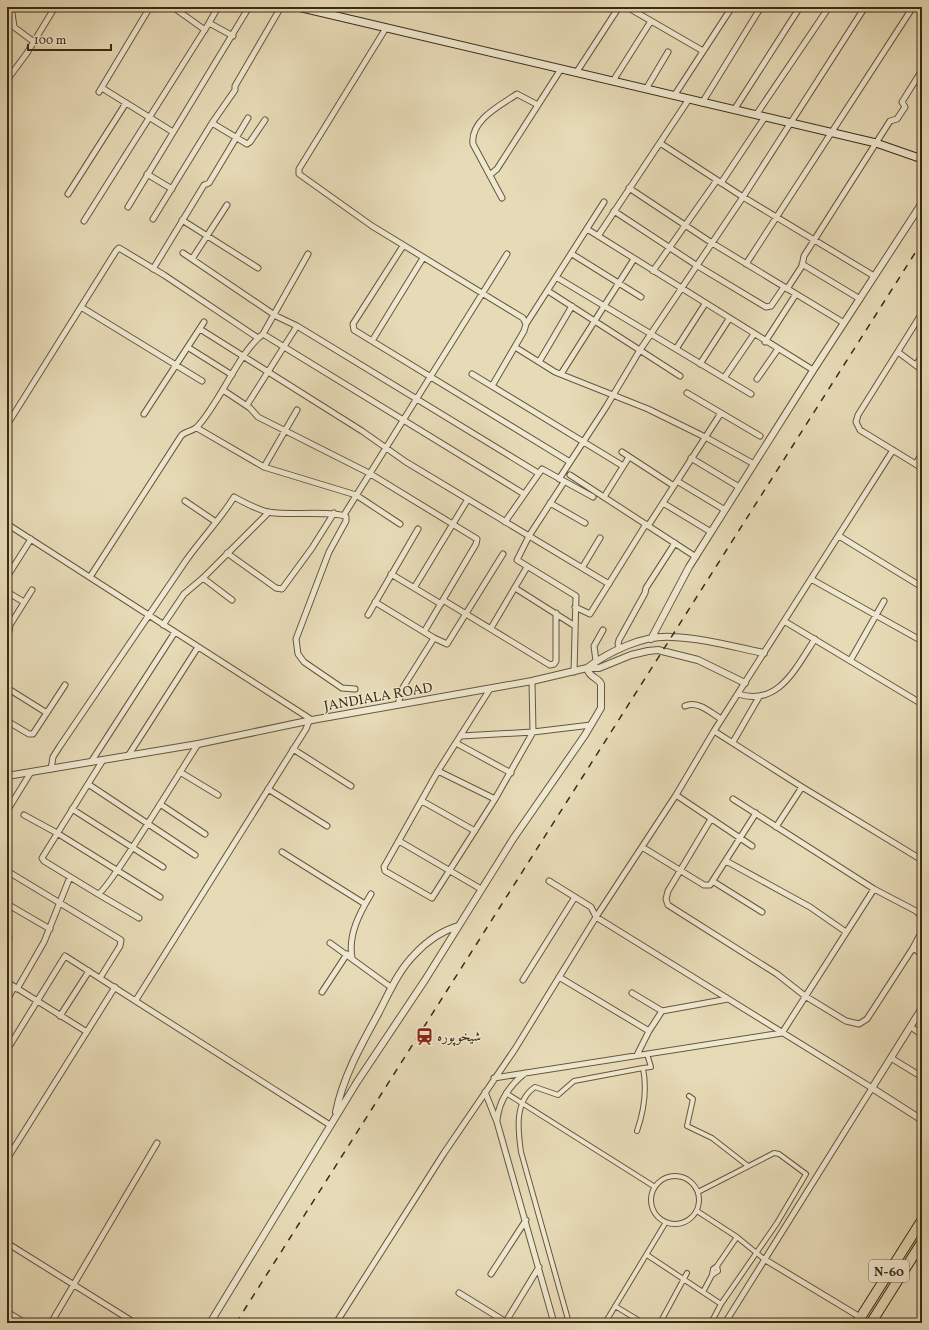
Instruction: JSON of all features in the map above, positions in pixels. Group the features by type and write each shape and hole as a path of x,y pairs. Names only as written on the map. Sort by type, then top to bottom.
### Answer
{"highway":[{"name":"N-60","path":"858,1320 922,1220"},
{"name":"N-60","path":"871,1323 922,1242"},
{"path":"884,1281 893,1287"}],"main road":[{"path":"298,7 832,133 876,144 922,159"}],"street":[{"path":"7,80 34,42 55,7"},
{"path":"150,7 101,90 126,103 173,132"},
{"path":"176,7 177,10 205,30"},
{"path":"84,221 210,23 218,7"},
{"path":"128,207 233,36 249,7"},
{"path":"153,219 235,90 235,86 281,7"},
{"path":"576,73 619,7"},
{"path":"627,7 703,51"},
{"path":"674,96 732,7"},
{"path":"702,102 761,7"},
{"path":"734,110 800,7"},
{"path":"756,115 829,7"},
{"path":"574,672 575,608 577,599 575,595 517,560 529,536 550,503 570,462 613,396 640,350 743,197 865,7"},
{"path":"746,264 913,7 922,12"},
{"path":"7,9 12,13 14,27 34,42"},
{"path":"613,81 651,21"},
{"path":"210,23 233,36"},
{"path":"386,28 298,172 301,177 403,246 521,316 526,324"},
{"path":"646,89 668,52"},
{"path":"490,174 497,169 561,69"},
{"path":"614,211 696,265 766,307 771,306 786,288 802,264 803,259 814,240 890,121 897,120 899,117 905,107 902,102 922,70"},
{"path":"502,198 475,148 472,139 486,115 517,94 538,105"},
{"path":"598,236 689,99"},
{"path":"68,194 126,103"},
{"path":"654,271 669,248 719,182 765,117"},
{"path":"153,269 204,185 209,183 248,118"},
{"path":"212,124 235,138 249,143 265,120"},
{"path":"660,143 743,197 874,276"},
{"path":"148,174 172,189"},
{"path":"629,188 712,243 844,323"},
{"path":"492,386 524,331 526,324 604,202"},
{"path":"651,639 711,532 813,370 922,203"},
{"path":"192,259 227,205"},
{"path":"182,220 258,268"},
{"path":"587,229 765,342 813,370"},
{"path":"403,246 353,324 354,330 570,462"},
{"path":"7,425 118,248 153,269 258,338"},
{"path":"183,253 273,314 297,326 538,473"},
{"path":"90,577 181,436 196,428 244,357 258,338 263,334 308,254"},
{"path":"355,690 342,688 304,662 298,654 296,638 329,552 346,521 344,515 507,254"},
{"path":"572,254 641,297"},
{"path":"372,341 423,258"},
{"path":"561,374 634,259"},
{"path":"802,264 860,299"},
{"path":"556,277 752,394"},
{"path":"548,291 680,376"},
{"path":"765,342 796,294"},
{"path":"676,349 705,304"},
{"path":"539,362 572,306"},
{"path":"81,307 176,367 202,381"},
{"path":"922,313 856,422 860,430 922,468"},
{"path":"700,364 729,319"},
{"path":"144,414 189,348 204,322"},
{"path":"247,406 297,326"},
{"path":"200,328 406,462 609,584"},
{"path":"263,334 285,346 403,421 524,494"},
{"path":"724,378 754,334"},
{"path":"515,347 561,374 648,409 705,437 754,464"},
{"path":"189,348 232,375"},
{"path":"757,379 778,349"},
{"path":"898,352 922,370"},
{"path":"916,365 922,356"},
{"path":"472,374 623,466"},
{"path":"223,390 247,406 258,416 369,473 477,540 424,632"},
{"path":"687,393 760,436"},
{"path":"264,466 297,410"},
{"path":"575,608 589,614 721,413"},
{"path":"196,428 264,466 356,495 400,524"},
{"path":"336,1323 444,1153 515,1049 596,917 676,795 721,719 745,684 893,450"},
{"path":"622,452 725,510"},
{"path":"916,464 922,453"},
{"path":"604,497 629,457"},
{"path":"691,458 739,487"},
{"path":"505,522 540,469 543,469 593,497"},
{"path":"570,475 696,557"},
{"path":"51,769 53,757 60,746 150,616 184,563 225,512 234,497 253,507 269,512 312,515 334,513 344,515"},
{"path":"414,588 468,499"},
{"path":"185,501 216,522"},
{"path":"663,502 711,532"},
{"path":"550,503 585,523"},
{"path":"163,625 181,597 203,578 269,512"},
{"path":"227,553 276,588 282,589 312,548 334,513"},
{"path":"7,524 310,720 306,729 136,1000"},
{"path":"368,615 418,529"},
{"path":"839,536 922,587"},
{"path":"582,568 600,538"},
{"path":"7,577 31,539"},
{"path":"620,649 618,644 619,640 645,593 646,588 675,543"},
{"path":"375,602 434,638 448,644 503,554"},
{"path":"491,628 527,567"},
{"path":"391,574 414,588 467,614 547,664 552,664 556,661 556,613"},
{"path":"203,578 232,600"},
{"path":"811,579 922,641"},
{"path":"515,588 575,626"},
{"path":"7,643 10,625 32,590"},
{"path":"7,592 24,602"},
{"path":"850,661 884,601"},
{"path":"784,621 922,704"},
{"path":"596,661 594,646 603,630"},
{"path":"92,762 175,632"},
{"path":"210,1323 334,1117 481,889 601,708 602,684 589,674 587,668 596,661 636,642 672,637 764,653"},
{"path":"398,705 402,689 434,638"},
{"path":"738,694 748,697 759,697 775,692 793,672 815,639"},
{"path":"128,756 198,647"},
{"name":"JANDIALA ROAD","path":"7,776 198,744 310,720 532,681 587,668 599,668 631,655 658,650 698,660 745,684"},
{"path":"490,689 438,771 383,870 432,898 511,773 533,732 532,681"},
{"path":"7,721 32,735 65,685"},
{"path":"7,688 47,713"},
{"path":"733,742 759,697"},
{"path":"685,706 697,704 721,719"},
{"path":"461,736 533,732 591,725"},
{"path":"714,731 802,787 922,860"},
{"path":"456,743 511,773"},
{"path":"98,894 104,890 148,824 198,744"},
{"path":"293,749 351,786"},
{"path":"103,760 44,853 43,860 139,918"},
{"path":"438,771 495,799"},
{"path":"7,811 31,772"},
{"path":"180,772 218,796"},
{"path":"88,784 195,855"},
{"path":"776,827 802,787"},
{"path":"268,789 327,826"},
{"path":"676,795 752,846"},
{"path":"733,799 874,889 916,912 922,917"},
{"path":"422,801 475,831"},
{"path":"160,804 205,834"},
{"path":"72,809 163,867"},
{"path":"642,847 704,885 710,886 714,882 756,813"},
{"path":"24,815 57,833 160,897"},
{"path":"711,819 666,895 666,899 670,906 777,974 805,996 846,1021 855,1024 863,1023 867,1019 913,948 922,930"},
{"path":"399,841 481,889"},
{"path":"282,852 365,904"},
{"path":"726,861 810,907 846,932"},
{"path":"7,871 122,941 100,978"},
{"path":"7,1000 44,942 70,877"},
{"path":"549,881 591,907 596,917 922,1120"},
{"path":"714,882 762,912"},
{"path":"494,1078 782,1033 874,889"},
{"path":"352,958 351,950 356,921 371,894"},
{"path":"523,980 575,897"},
{"path":"7,904 50,929"},
{"path":"334,1117 339,1096 355,1058 400,971 425,944 447,929 458,926"},
{"path":"330,943 392,988"},
{"path":"913,948 922,954"},
{"path":"322,992 347,954"},
{"path":"7,1049 64,956 89,970 330,1125"},
{"path":"60,1016 89,970"},
{"path":"559,977 649,1031"},
{"path":"7,982 87,1032"},
{"path":"7,1159 115,987"},
{"path":"632,993 662,1011 728,999"},
{"path":"725,1323 922,1008"},
{"path":"637,1055 649,1031 662,1011"},
{"path":"910,1027 922,1034"},
{"path":"569,1323 521,1152 518,1119 523,1103 535,1087 558,1095 574,1081 651,1067 647,1054"},
{"path":"891,1058 922,1077"},
{"path":"637,1131 644,1098 645,1079 643,1068"},
{"path":"497,1122 500,1104 506,1093 526,1072"},
{"path":"485,1092 497,1122 554,1323"},
{"path":"506,1093 655,1187"},
{"path":"689,1096 692,1099 687,1126 712,1138 748,1166"},
{"path":"51,1323 157,1143"},
{"path":"698,1192 776,1153 806,1174 777,1223 721,1304 711,1323"},
{"path":"680,1176 690,1180 698,1192 700,1200 697,1211 685,1222 674,1224 666,1222 659,1217 653,1208 652,1197 655,1187 664,1179 680,1176"},
{"path":"697,1211 737,1237 764,1259 858,1320"},
{"path":"492,1274 526,1220"},
{"path":"605,1323 666,1222"},
{"path":"703,1292 712,1275 713,1269 717,1266 737,1237"},
{"path":"7,1243 135,1323"},
{"path":"646,1255 721,1304"},
{"path":"459,1293 505,1322 539,1267"},
{"path":"660,1323 687,1273"},
{"path":"615,1306 643,1323"},
{"path":"7,1312 25,1323"}],"railway":[{"path":"236,1323 922,242"}],"place":[{"name":"شیخوپورہ","path":"424,1036"}]}
